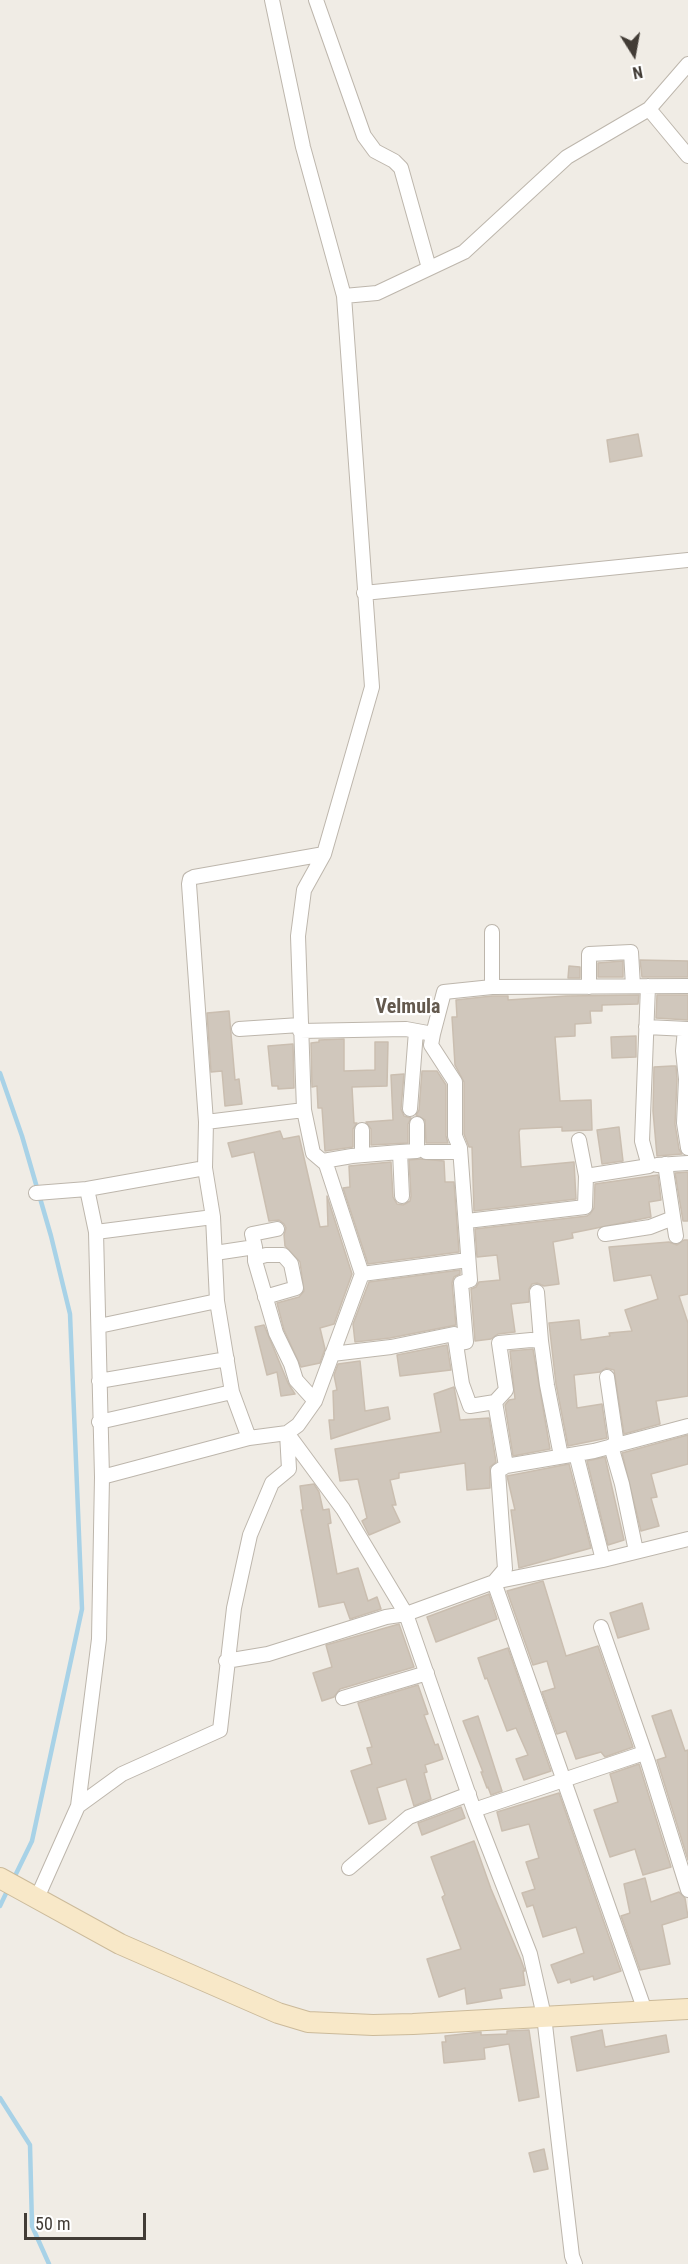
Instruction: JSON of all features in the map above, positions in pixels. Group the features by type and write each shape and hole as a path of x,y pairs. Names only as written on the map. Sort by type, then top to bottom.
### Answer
{"street":[{"path":"102,1477 249,1438 287,1433 298,1425 315,1401 362,1274 326,1164 313,1153 304,1110 298,936 304,890 324,854 372,687 344,296 303,147 272,0"},
{"path":"316,0 364,136 375,151 394,161 401,168 429,268"},
{"path":"344,296 377,293 464,252 567,157 649,109 688,64"},
{"path":"649,109 688,156"},
{"path":"364,593 688,560"},
{"path":"249,1438 232,1392 218,1301 213,1217 205,1168 206,1122 190,879 324,854"},
{"path":"492,932 492,987"},
{"path":"590,987 589,954 631,952 633,986"},
{"path":"648,986 642,1141 649,1166"},
{"path":"456,1344 466,1342 461,1283 470,1280 460,1152 455,1136 455,1082 431,1045 444,992 492,987 688,986"},
{"path":"646,1027 687,1029 683,1051 686,1079 684,1123 688,1148"},
{"path":"239,1029 406,1029 434,1034"},
{"path":"410,1109 416,1031"},
{"path":"206,1122 304,1110"},
{"path":"322,1161 417,1151 417,1124"},
{"path":"362,1130 362,1155"},
{"path":"466,1221 585,1207 586,1176 579,1140"},
{"path":"400,1152 402,1196"},
{"path":"426,1152 460,1152"},
{"path":"586,1176 649,1166 688,1163"},
{"path":"665,1164 676,1236"},
{"path":"36,1193 87,1189 205,1168"},
{"path":"37,1898 78,1806 99,1639 102,1477 99,1422 99,1326 96,1232 87,1189"},
{"path":"96,1232 213,1217"},
{"path":"605,1234 650,1227 673,1218"},
{"path":"277,1228 252,1234 255,1252 276,1333 296,1380 315,1401"},
{"path":"215,1253 255,1252 266,1255 283,1255 291,1264 296,1288 266,1297"},
{"path":"362,1274 468,1260"},
{"path":"537,1292 547,1385 561,1456"},
{"path":"99,1326 218,1301"},
{"path":"332,1354 391,1347 454,1334 462,1384 470,1406 495,1402 506,1390 499,1343 541,1341"},
{"path":"99,1381 227,1359"},
{"path":"607,1377 614,1445 636,1551"},
{"path":"99,1422 232,1392"},
{"path":"495,1402 507,1466"},
{"path":"494,1582 505,1569 498,1471 507,1466 576,1454 688,1426"},
{"path":"287,1433 343,1509 406,1614 474,1810 530,1954 543,2016 572,2256 575,2264"},
{"path":"78,1806 122,1774 220,1730 226,1661 234,1608 250,1535 272,1483 289,1469 287,1433"},
{"path":"576,1454 603,1560"},
{"path":"226,1661 268,1654 386,1617 406,1614 494,1582 603,1560 688,1539"},
{"path":"494,1582 645,2011"},
{"path":"601,1627 688,1890"},
{"path":"343,1698 427,1673"},
{"path":"474,1810 644,1753"},
{"path":"350,1868 409,1817 469,1794"},
{"path":"0,1878 137,1952 278,2013 308,2022 383,2025 688,2009"}],"building":[{"path":"638,434 642,456 610,462 607,440"},
{"path":"640,960 688,961 688,977 642,977"},
{"path":"623,961 623,977 598,977 598,963"},
{"path":"569,966 580,967 580,978 568,978"},
{"path":"639,995 638,1004 602,1005 602,1011 590,1011 591,1023 575,1024 575,1036 555,1037 560,1101 591,1100 592,1130 562,1131 562,1127 520,1129 519,1132 521,1167 574,1162 576,1199 474,1211 472,1147 469,1147 464,1134 464,1082 455,1065 452,1017 457,1017 456,1000 492,996 508,996 508,1000"},
{"path":"657,995 688,995 688,1020 656,1018"},
{"path":"229,1011 235,1080 239,1079 242,1104 225,1106 222,1071 211,1072 207,1013"},
{"path":"636,1036 636,1057 612,1058 611,1037"},
{"path":"344,1039 344,1071 375,1070 375,1042 388,1042 387,1086 352,1087 354,1123 357,1123 353,1129 353,1147 325,1151 322,1108 318,1108 317,1086 312,1087 311,1043 319,1042 319,1040"},
{"path":"293,1044 294,1088 278,1089 278,1086 272,1086 268,1046"},
{"path":"676,1066 675,1124 682,1154 657,1156 653,1111 654,1067"},
{"path":"422,1071 437,1071 446,1085 448,1143 426,1143 425,1120 416,1115 419,1110"},
{"path":"404,1074 401,1109 404,1116 411,1118 408,1124 408,1143 371,1145 371,1129 366,1122 393,1120 391,1075"},
{"path":"619,1127 623,1161 602,1164 597,1130"},
{"path":"280,1131 283,1139 299,1136 320,1227 328,1226 327,1196 352,1274 334,1324 320,1328 325,1349 320,1363 301,1367 284,1330 277,1303 299,1297 304,1291 300,1262 285,1246 286,1228 284,1224 279,1220 269,1221 254,1152 232,1157 228,1143"},
{"path":"409,1160 444,1161 445,1182 454,1182 459,1252 368,1264 343,1188 350,1187 349,1166 391,1162 393,1197 397,1204 403,1205 410,1201 411,1196"},
{"path":"688,1172 688,1221 683,1221 675,1173"},
{"path":"658,1175 661,1200 649,1202 651,1217 572,1233 573,1238 553,1242 559,1284 544,1286 537,1283 532,1284 529,1289 529,1302 511,1304 515,1332 475,1341 471,1289 479,1282 500,1280 497,1255 477,1257 475,1229 587,1216 594,1208 595,1184"},
{"path":"688,1240 688,1294 679,1296 688,1323 688,1396 656,1401 660,1424 624,1434 614,1370 606,1368 600,1372 574,1375 577,1408 602,1404 607,1438 568,1446 556,1384 549,1323 579,1320 581,1340 610,1336 609,1333 632,1331 625,1310 658,1299 651,1275 614,1281 609,1247 669,1242 677,1245"},
{"path":"460,1270 460,1274 454,1277 452,1283 456,1325 390,1338 355,1342 353,1324 369,1282"},
{"path":"264,1325 288,1383 295,1394 281,1396 277,1372 267,1375 255,1327"},
{"path":"447,1345 451,1370 400,1376 397,1355"},
{"path":"533,1349 550,1449 513,1456 505,1405 509,1400 515,1399 510,1351"},
{"path":"360,1361 365,1411 388,1407 390,1419 331,1439 329,1420 334,1420 333,1391 337,1390 334,1375 338,1364"},
{"path":"454,1387 460,1420 489,1418 496,1462 490,1467 490,1488 467,1490 465,1463 399,1473 399,1478 390,1480 396,1505 392,1505 400,1522 369,1535 362,1521 367,1518 358,1479 340,1481 335,1449 441,1432 434,1394"},
{"path":"688,1435 688,1464 651,1474 657,1497 651,1498 659,1526 641,1531 622,1453"},
{"path":"605,1457 624,1540 608,1545 587,1461"},
{"path":"569,1464 591,1548 519,1568 511,1510 515,1510 507,1476"},
{"path":"314,1484 319,1492 323,1510 329,1509 331,1523 328,1524 337,1574 358,1568 368,1601 377,1597 381,1609 350,1619 344,1602 319,1607 301,1510 303,1510 300,1486"},
{"path":"543,1581 566,1656 598,1646 633,1747 605,1757 601,1752 576,1759 566,1731 557,1734 542,1692 555,1688 547,1661 533,1665 507,1591"},
{"path":"489,1594 497,1619 436,1642 427,1617"},
{"path":"642,1603 649,1629 618,1638 610,1613"},
{"path":"399,1624 414,1667 340,1689 334,1697 322,1701 313,1673 332,1667 326,1645"},
{"path":"508,1648 551,1771 524,1780 516,1759 528,1755 516,1728 507,1731 478,1658"},
{"path":"418,1685 428,1714 424,1715 443,1759 425,1765 427,1772 424,1773 431,1799 414,1806 406,1779 377,1788 386,1819 369,1824 351,1771 372,1764 367,1748 372,1747 358,1703"},
{"path":"671,1710 685,1751 688,1750 688,1860 657,1760 666,1757 652,1716"},
{"path":"478,1716 502,1791 491,1795 463,1721"},
{"path":"639,1764 671,1867 643,1875 635,1849 610,1857 594,1810 618,1802 610,1774"},
{"path":"559,1793 621,1971 594,1980 593,1976 571,1983 570,1979 558,1983 551,1965 584,1953 576,1927 543,1937 533,1905 527,1907 522,1893 535,1889 526,1862 539,1858 529,1824 502,1831 497,1812"},
{"path":"461,1807 465,1818 422,1835 418,1823"},
{"path":"474,1841 525,1971 523,1971 525,1985 500,1989 502,1998 467,2004 465,1988 439,1997 427,1959 461,1949 442,1897 445,1895 431,1857"},
{"path":"645,1878 651,1902 679,1892 685,1898 688,1917 662,1925 670,1964 640,1970 621,1916 630,1913 624,1884"},
{"path":"529,2030 539,2097 519,2101 509,2044 484,2048 485,2059 444,2063 442,2042 446,2042 445,2036 481,2032 481,2035 507,2034 507,2031"},
{"path":"602,2030 605,2047 666,2035 669,2052 577,2071 571,2037"},
{"path":"544,2149 548,2169 534,2172 529,2153"}],"waterway":[{"path":"0,1073 22,1136 51,1236 70,1314 82,1609 32,1841 13,1880"},
{"path":"0,1906 9,1887"},
{"path":"0,2098 30,2145 32,2226 49,2264"}],"district":[{"name":"Velmula","path":"408,1008"}]}
